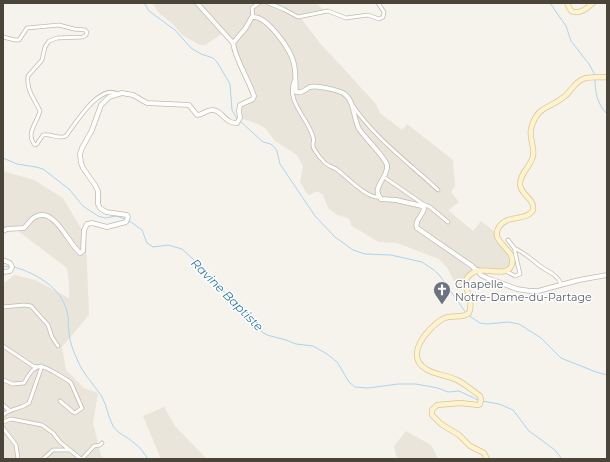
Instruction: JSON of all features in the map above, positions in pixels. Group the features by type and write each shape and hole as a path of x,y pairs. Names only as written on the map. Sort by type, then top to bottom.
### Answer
{"main road":[{"path":"567,3 571,11 577,13 583,11 593,3"},
{"path":"487,459 484,454 470,446 452,430 437,420 432,413 433,407 442,404 460,403 478,405 481,402 480,396 458,380 421,366 418,357 420,340 429,329 442,318 448,316 463,316 470,313 472,303 465,281 469,275 478,270 506,271 512,265 512,258 498,239 497,231 500,225 505,221 528,216 533,210 532,202 522,190 520,184 522,176 533,157 530,134 534,121 540,111 566,95 581,80 607,77"}],"street":[{"path":"3,231 7,229 24,228 35,217 45,215 53,218 57,222 72,246 80,253 83,251 84,230 87,224 92,223 107,227 126,222 128,217 126,215 106,212 100,208 98,204 98,190 96,185 83,168 80,158 82,148 92,130 102,105 108,97 122,93 133,95 140,98 142,101 154,104 189,105 197,115 210,110 217,110 227,120 237,123 240,118 240,105 253,99 254,96 235,53 233,43 197,3"},
{"path":"233,43 253,17 252,8 258,3"},
{"path":"268,3 298,17 328,11 346,18 368,15 379,19 383,17 384,12 378,3"},
{"path":"253,17 256,17 270,26 284,44 293,62 296,92 299,93 312,87 338,90 345,94 358,114 385,144 438,190"},
{"path":"3,37 19,40 27,28 59,25 85,30 87,32 83,37 58,38 49,41 45,47 42,60 28,76 28,89 40,112 31,133 32,141 35,145 45,134 60,138 66,136 93,100 112,91 117,94"},
{"path":"294,81 291,88 297,108 313,137 312,143 314,149 326,164 334,168 373,197 396,200 422,206 424,211 416,222 417,228 478,270 480,275 523,290 538,291 561,284 607,275"},
{"path":"351,103 359,128 386,163 386,171 378,187 379,197"},
{"path":"384,177 430,207 448,222"},
{"path":"508,240 515,249 527,255 540,266 552,273 561,284"},
{"path":"506,271 515,276 520,274 515,249"},
{"path":"3,260 10,263 12,267 10,271 3,272"},
{"path":"3,307 24,305 31,306 48,325 52,337 58,346"},
{"path":"3,346 34,366 46,367 57,375 68,380 71,383 82,408 75,413 60,401"},
{"path":"3,380 13,384 24,383 29,374 38,367"},
{"path":"3,416 9,410 25,406 29,403 39,373 43,367"},
{"path":"3,405 9,410"},
{"path":"3,422 11,419 42,425 53,433 69,450 82,459 94,446 102,443"},
{"path":"3,428 16,445 18,459"},
{"path":"43,459 53,450 69,450"}],"shaded area":[{"path":"152,3 316,3 325,11 300,17 320,43 376,104 380,113 402,130 407,124 453,160 455,186 451,192 459,202 448,210 473,231 481,221 496,233 512,258 508,270 481,270 466,279 467,290 464,290 458,287 448,269 439,259 397,243 379,242 351,226 348,218 337,215 328,208 323,195 319,192 315,192 310,195 307,194 300,182 303,166 297,155 275,141 265,128 240,118 239,108 253,99 233,43 223,33 205,45 200,45 182,35 173,24 160,14"},
{"path":"3,171 34,180 63,198 86,237 89,315 62,347 66,370 84,388 98,393 93,423 101,455 105,459 3,459 3,284 14,275 35,280 69,298 69,283 67,268 18,231 3,229"},
{"path":"164,407 175,426 207,459 161,459 143,416"},
{"path":"406,431 431,445 438,459 397,459 394,446"}],"waterway":[{"path":"144,3 149,11 175,30 191,48 201,54 213,58 217,62 230,84 232,110 237,119"},
{"path":"550,3 566,26 571,41 589,64 595,75"},
{"path":"595,78 597,98 607,114"},
{"path":"241,122 263,142 271,144 275,148 280,164 315,216 335,237 353,250 365,254 391,255 422,262 440,276 466,313"},
{"name":"Ravine Baptiste","path":"3,158 17,164 43,169 69,189 83,206 98,216 105,218 116,216 125,219"},
{"name":"Ravine Baptiste","path":"128,220 142,230 147,243 153,247 168,245 182,249 231,298 262,332 296,344 313,346 327,354 337,362 349,382 355,387 368,388 398,384 416,384 438,388 448,392 459,391 478,400"},
{"path":"3,266 11,267"},
{"path":"14,267 31,273 47,283 60,296 67,312 70,340 79,364 102,397 113,426 117,431 138,446 148,459"},
{"path":"468,315 480,323 487,324 508,322 519,324 541,338 561,358 607,375"},
{"name":"Ravine Baptiste","path":"482,401 499,404 513,410 529,431 555,450 562,459"}],"place":[{"name":"Chapelle Notre-Dame-du-Partage","path":"442,305"}]}
